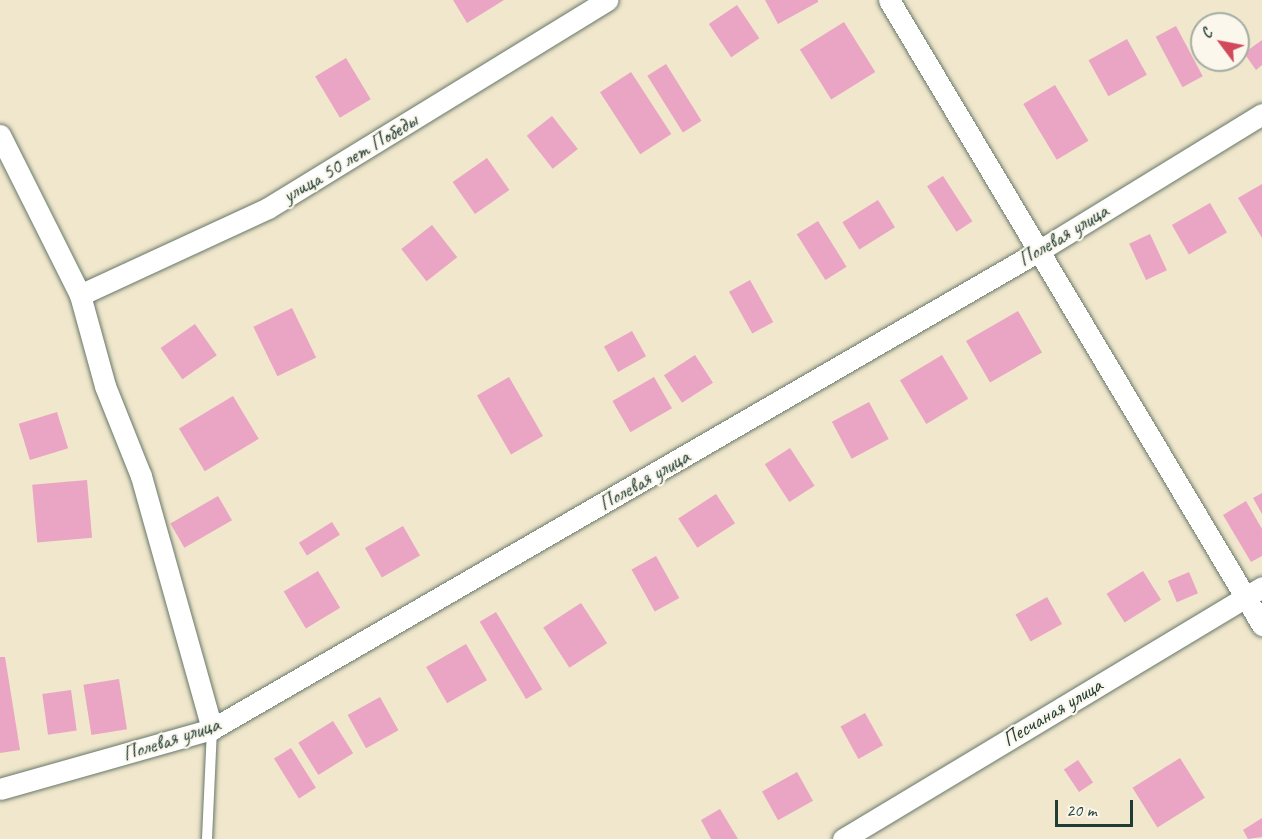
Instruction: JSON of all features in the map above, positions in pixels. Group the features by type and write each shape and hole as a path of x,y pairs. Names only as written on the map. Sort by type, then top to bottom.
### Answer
{"street":[{"name":"улица 50 лет Победы","path":"80,294 268,208 608,0"},
{"path":"889,0 1037,252 1253,591 1262,625"},
{"name":"Полевая улица","path":"0,789 212,729 1037,252 1262,114"},
{"path":"0,135 80,294 105,386 141,476 212,729"},
{"name":"Песчаная улица","path":"843,839 1253,591"}],"lane":[{"path":"207,839 212,729"}],"building":[{"path":"453,0 504,0 467,23"},
{"path":"765,0 818,0 818,2 778,24"},
{"path":"737,5 759,38 731,57 709,24"},
{"path":"844,22 875,72 831,100 800,50"},
{"path":"1176,26 1190,52 1190,72 1200,72 1203,76 1182,87 1156,37"},
{"path":"1127,39 1147,75 1108,96 1089,60"},
{"path":"1262,40 1262,65 1256,70 1250,62 1250,49"},
{"path":"346,58 371,99 340,118 315,77"},
{"path":"666,64 702,121 683,132 647,76"},
{"path":"631,72 671,134 640,154 600,92"},
{"path":"1055,85 1088,141 1057,160 1023,104"},
{"path":"552,116 578,149 553,169 527,136"},
{"path":"487,158 509,190 475,214 453,182"},
{"path":"943,176 972,221 956,232 927,186"},
{"path":"1262,184 1262,238 1238,198"},
{"path":"878,200 895,227 859,249 842,222"},
{"path":"1210,203 1227,232 1189,254 1172,225"},
{"path":"818,221 847,267 825,280 797,234"},
{"path":"432,225 457,257 427,281 401,249"},
{"path":"1150,234 1167,270 1146,280 1129,244"},
{"path":"750,280 773,322 752,334 729,292"},
{"path":"292,308 316,357 277,376 253,327"},
{"path":"1018,311 1042,353 990,383 966,341"},
{"path":"195,324 217,355 182,379 161,348"},
{"path":"632,331 646,356 618,372 604,347"},
{"path":"695,355 713,383 682,403 664,375"},
{"path":"942,355 968,399 926,424 900,380"},
{"path":"509,377 543,436 511,454 477,396"},
{"path":"654,377 672,408 630,432 612,401"},
{"path":"233,396 259,439 205,471 179,428"},
{"path":"869,402 889,439 852,459 832,422"},
{"path":"57,412 68,448 30,460 19,424"},
{"path":"790,448 815,486 789,502 765,464"},
{"path":"87,480 92,538 37,543 32,485"},
{"path":"1262,493 1262,514 1253,498"},
{"path":"716,494 735,523 697,548 678,519"},
{"path":"218,496 232,520 184,548 170,524"},
{"path":"1246,501 1262,529 1262,556 1251,562 1223,515"},
{"path":"332,522 340,535 307,555 299,543"},
{"path":"403,526 420,555 382,577 365,548"},
{"path":"656,556 679,598 655,612 632,570"},
{"path":"318,571 340,608 306,628 284,592"},
{"path":"1143,571 1161,600 1125,623 1107,594"},
{"path":"1189,572 1198,593 1177,602 1168,581"},
{"path":"1047,597 1062,624 1031,642 1016,614"},
{"path":"581,603 607,643 569,668 543,628"},
{"path":"496,612 542,689 526,699 480,622"},
{"path":"466,644 487,680 447,703 426,667"},
{"path":"0,657 5,657 20,750 0,753"},
{"path":"119,679 127,729 91,735 83,685"},
{"path":"71,690 77,731 48,735 42,694"},
{"path":"380,697 398,730 366,748 348,715"},
{"path":"865,713 883,745 858,759 841,727"},
{"path":"333,721 353,753 318,775 298,743"},
{"path":"291,748 316,788 299,798 274,759"},
{"path":"1180,758 1205,798 1157,828 1133,788"},
{"path":"1078,760 1093,782 1079,792 1064,770"},
{"path":"797,772 813,801 778,820 762,791"},
{"path":"720,809 738,839 711,839 701,820"},
{"path":"1262,818 1262,837 1248,839 1243,830"}]}
